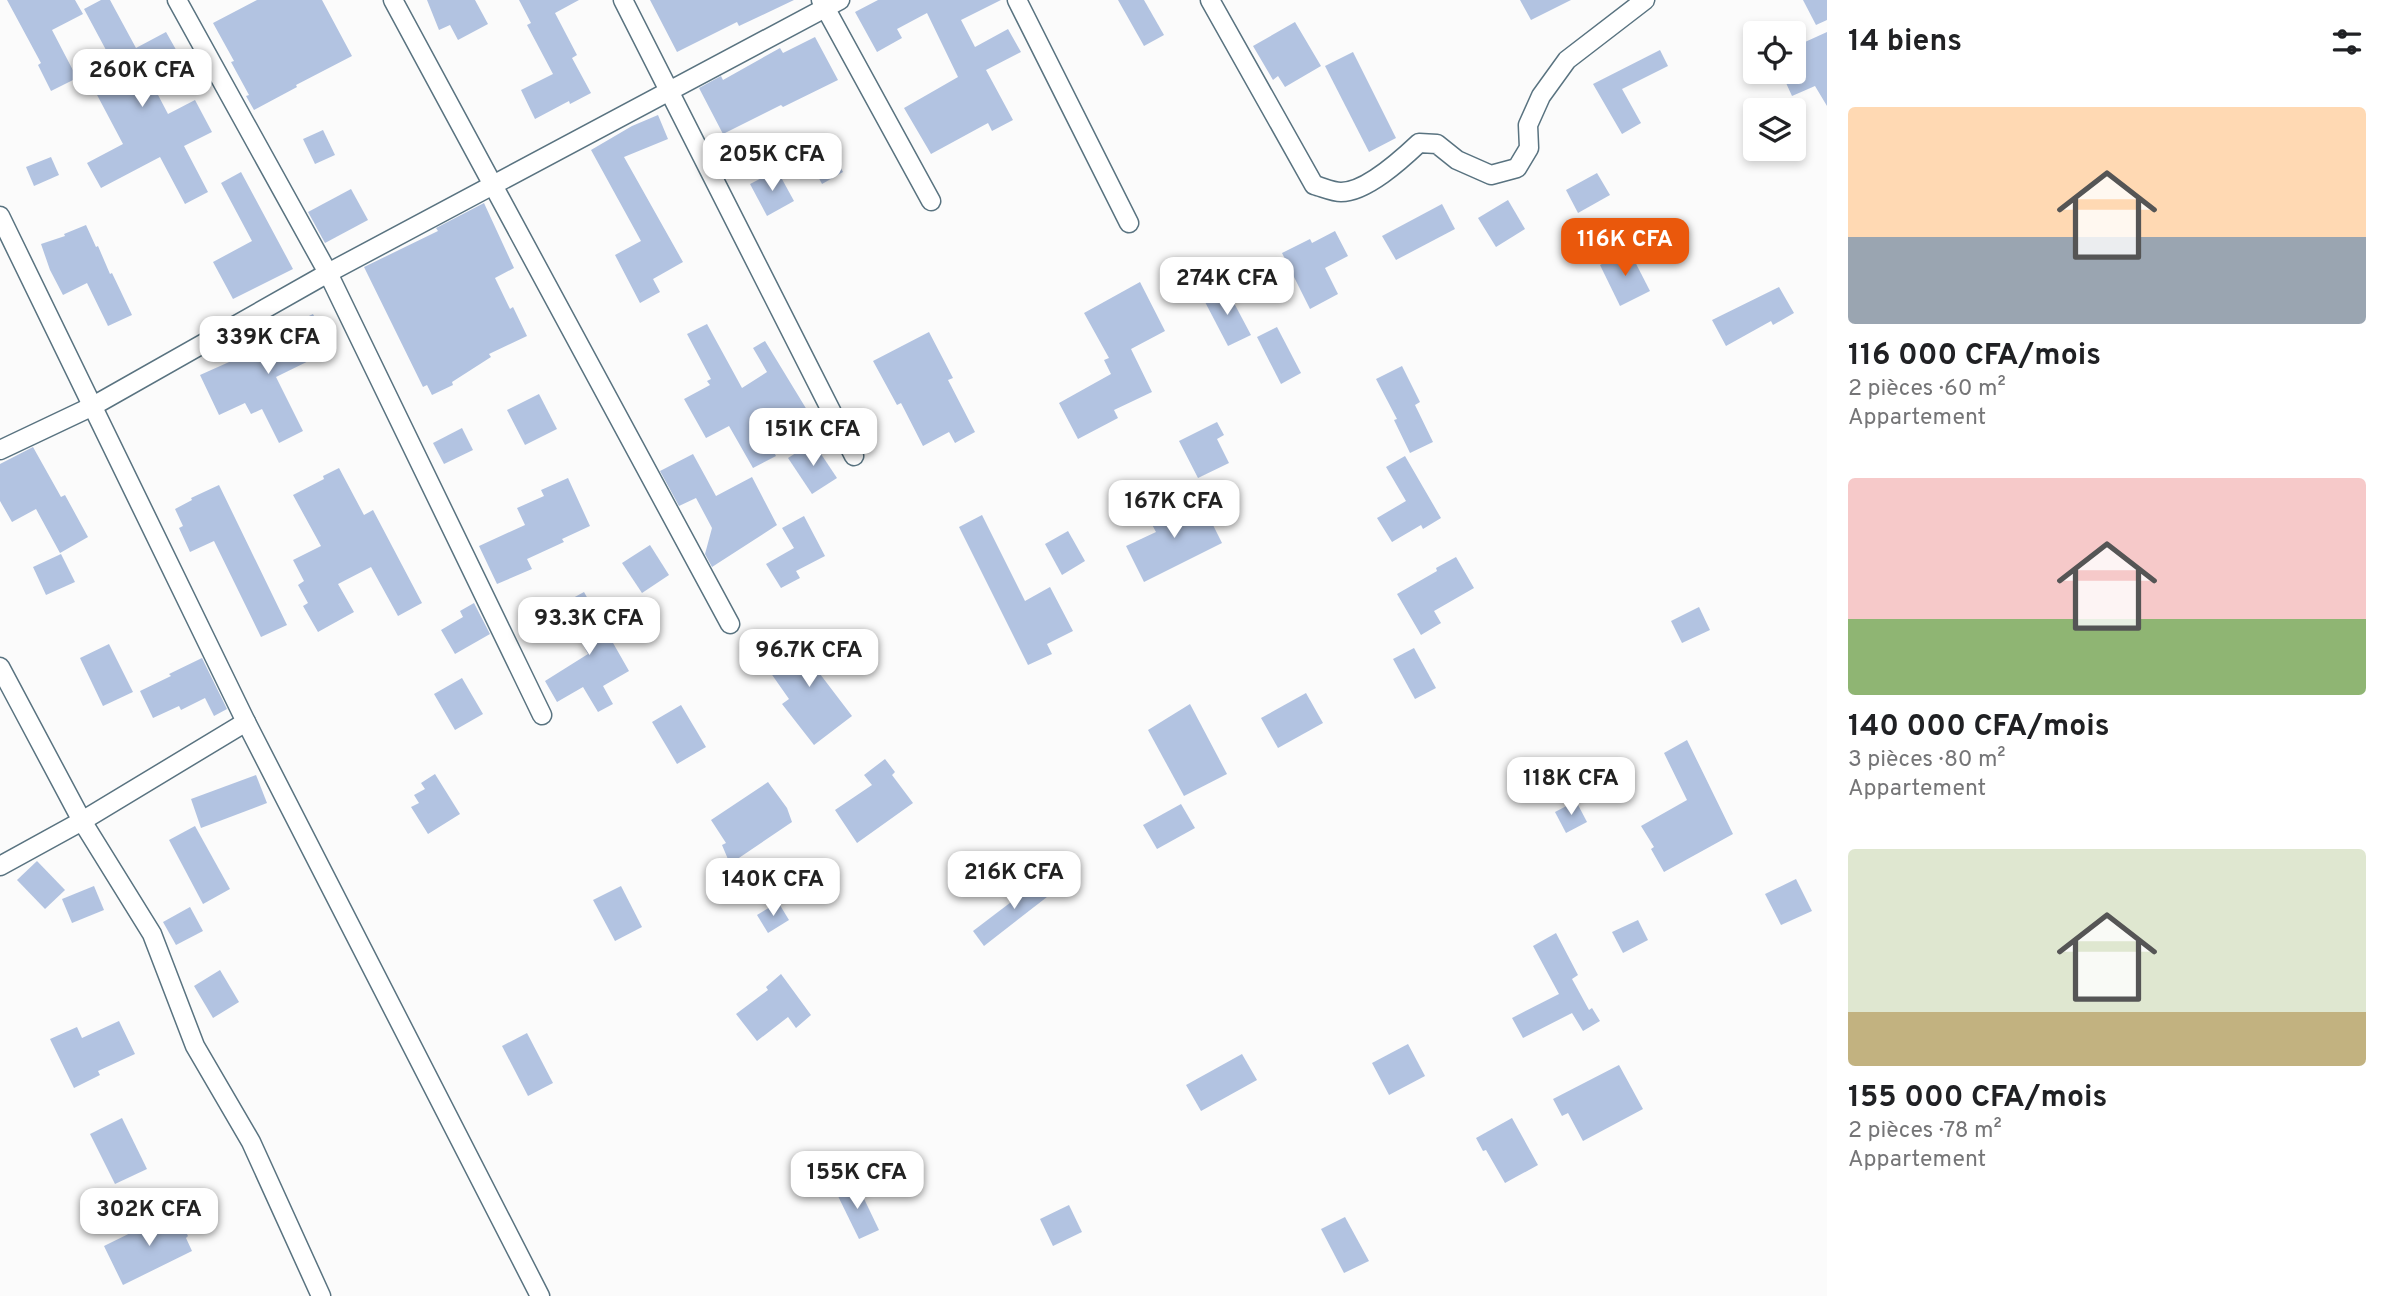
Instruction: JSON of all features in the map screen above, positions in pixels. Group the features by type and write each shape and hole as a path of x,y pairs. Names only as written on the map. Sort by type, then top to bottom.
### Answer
{"street":[{"path":"177,0 328,273 542,715"},
{"path":"393,0 730,624"},
{"path":"623,0 854,456"},
{"path":"1017,0 1129,223"},
{"path":"1210,0 1314,185 1341,192 1375,179 1391,169 1419,143 1437,144 1457,160 1491,175 1517,169 1529,148 1528,125 1541,96 1567,60 1645,0"},
{"path":"0,450 93,405 328,273 668,93 829,3 931,201"},
{"path":"0,216 247,722 540,1296"},
{"path":"0,667 82,821 152,934 195,1046 251,1142 321,1296"},
{"path":"0,866 82,821 247,722"}],"building":[{"path":"7,0 75,0 83,14 52,30 77,78 51,91 38,65 41,63"},
{"path":"101,0 110,0 136,48 166,32 179,55 146,72 168,114 195,100 212,132 184,146 208,192 185,204 160,157 101,188 87,163 123,144 87,76 113,63 84,9"},
{"path":"257,0 322,0 352,56 254,110 231,62 234,61 213,23"},
{"path":"427,0 475,0 488,24 458,40 450,25 439,30"},
{"path":"519,0 579,0 555,13 577,55 572,58 591,93 535,119 521,90 553,74 527,25 531,23"},
{"path":"650,0 794,0 739,26 737,22 677,52"},
{"path":"878,0 1001,0 961,20 975,47 1008,29 1021,52 986,70 1013,120 992,131 988,123 931,154 904,108 958,77 927,13 897,29 902,38 877,52 855,12"},
{"path":"1118,0 1144,0 1164,35 1144,46"},
{"path":"1520,0 1571,0 1531,20"},
{"path":"1803,0 1827,0 1827,20 1816,25"},
{"path":"1295,22 1321,66 1285,87 1278,76 1273,80 1253,46"},
{"path":"1827,32 1827,106 1815,86 1792,96 1786,84 1806,84 1806,42"},
{"path":"815,37 838,80 723,134 699,88 721,76 723,80 780,48 783,53"},
{"path":"1660,50 1668,66 1622,89 1641,123 1622,134 1593,84"},
{"path":"1353,52 1396,138 1369,152 1325,66"},
{"path":"658,115 668,139 624,157 683,262 653,279 660,292 640,303 615,255 641,241 591,150 632,126"},
{"path":"323,130 335,155 315,164 303,139"},
{"path":"832,152 843,172 822,184 811,163"},
{"path":"51,157 59,175 34,186 26,167"},
{"path":"777,170 794,201 767,216 750,184"},
{"path":"241,172 293,269 233,299 213,262 252,241 221,183"},
{"path":"1597,173 1610,195 1578,213 1566,190"},
{"path":"351,189 368,220 325,243 308,212"},
{"path":"1508,200 1525,229 1496,247 1478,218"},
{"path":"484,203 514,268 495,278 527,336 489,354 491,357 452,382 453,385 432,395 427,385 423,387 364,267 438,231 436,228"},
{"path":"1442,204 1455,229 1396,260 1382,236"},
{"path":"86,225 132,315 108,326 87,283 63,295 41,244"},
{"path":"1335,231 1348,256 1325,268 1338,294 1310,309 1282,253 1310,239 1312,243"},
{"path":"1629,250 1650,291 1620,306 1600,265"},
{"path":"1140,282 1165,331 1131,349 1152,392 1114,410 1118,418 1078,439 1059,403 1111,374 1104,360 1109,358 1084,313"},
{"path":"1779,287 1794,313 1773,325 1771,321 1726,346 1712,320"},
{"path":"1226,288 1251,335 1228,346 1204,300"},
{"path":"313,314 331,350 276,377 303,431 279,443 262,409 251,414 245,403 219,415 200,375 267,345 263,338"},
{"path":"707,324 742,388 767,372 753,348 765,341 807,410 764,434 776,456 753,468 729,426 706,438 684,399 710,385 707,381 711,379 687,334"},
{"path":"1277,327 1301,373 1281,384 1257,337"},
{"path":"929,332 953,378 948,380 975,432 955,443 949,432 923,446 901,403 897,405 873,361"},
{"path":"1402,366 1420,402 1415,405 1433,442 1410,453 1394,420 1397,419 1376,379"},
{"path":"539,394 557,429 525,445 507,410"},
{"path":"1217,422 1224,435 1217,439 1229,463 1198,478 1179,441"},
{"path":"462,428 473,450 444,464 433,443"},
{"path":"813,442 837,478 812,494 788,458"},
{"path":"33,447 61,497 65,495 88,537 60,553 36,509 12,522 0,501 0,464"},
{"path":"693,454 716,496 752,477 777,525 712,567 705,554 712,528 696,498 679,506 660,471"},
{"path":"1405,456 1441,518 1423,529 1421,525 1392,542 1377,518 1406,501 1386,467"},
{"path":"339,468 364,515 373,510 422,603 398,616 371,567 338,584 354,612 318,632 303,606 308,603 298,585 304,581 293,560 321,546 293,495"},
{"path":"568,478 590,526 562,539 564,542 527,559 532,569 497,584 479,546 525,525 517,508 544,496 541,490"},
{"path":"219,485 287,625 261,637 214,541 190,552 179,528 183,526 175,509"},
{"path":"1199,497 1222,543 1144,582 1126,546 1156,532 1149,519"},
{"path":"982,515 1025,601 1050,587 1073,631 1047,644 1052,654 1028,665 959,527"},
{"path":"804,516 825,556 796,571 800,578 781,588 766,564 794,548 782,528"},
{"path":"1068,531 1085,561 1062,575 1045,544"},
{"path":"650,545 669,575 642,593 622,563"},
{"path":"61,554 75,582 46,595 33,567"},
{"path":"1456,557 1474,588 1434,611 1441,623 1421,635 1397,594"},
{"path":"584,592 629,671 603,686 613,704 598,712 583,687 557,702 545,681 588,654 560,605"},
{"path":"474,603 490,634 455,654 441,630 463,617 460,611"},
{"path":"1699,607 1710,630 1682,643 1671,621"},
{"path":"819,637 837,662 820,674 852,716 814,745 782,704 789,699 761,659 780,647 787,659"},
{"path":"109,644 133,692 103,706 80,658"},
{"path":"1414,648 1436,688 1415,699 1393,659"},
{"path":"202,658 227,709 214,716 205,698 181,710 179,706 153,718 140,691"},
{"path":"462,678 483,714 455,730 434,694"},
{"path":"1306,693 1323,723 1278,748 1261,718"},
{"path":"1190,704 1227,774 1184,796 1148,730"},
{"path":"681,705 706,747 677,764 652,722"},
{"path":"1687,740 1733,834 1664,872 1651,849 1654,847 1641,826 1687,800 1664,753"},
{"path":"885,759 895,772 892,775 913,803 857,843 835,810 872,785 864,775"},
{"path":"435,774 460,814 428,834 411,807 419,803 414,795 425,789 421,783"},
{"path":"256,775 267,803 201,828 191,799"},
{"path":"768,782 787,808 792,822 730,864 722,845 726,843 711,820"},
{"path":"1576,801 1587,822 1566,833 1555,812"},
{"path":"1181,804 1195,828 1157,849 1143,825"},
{"path":"195,826 230,889 203,904 169,840"},
{"path":"37,861 65,890 45,909 17,880"},
{"path":"1045,876 1056,890 984,946 973,931"},
{"path":"1796,879 1812,911 1781,925 1765,894"},
{"path":"94,886 104,910 72,923 62,899"},
{"path":"621,886 642,927 615,941 593,900"},
{"path":"778,902 789,920 768,933 757,915"},
{"path":"190,907 203,931 176,945 163,922"},
{"path":"1638,920 1648,940 1623,953 1612,932"},
{"path":"1556,933 1578,975 1572,979 1589,1010 1592,1008 1600,1021 1583,1031 1572,1013 1523,1038 1512,1018 1559,994 1533,946"},
{"path":"220,970 239,1002 213,1018 194,986"},
{"path":"781,974 811,1015 796,1028 788,1017 757,1041 736,1014 768,990 766,987"},
{"path":"119,1021 135,1054 98,1071 100,1075 74,1088 50,1039 77,1027 82,1038"},
{"path":"527,1033 553,1083 528,1096 502,1046"},
{"path":"1408,1044 1425,1076 1389,1095 1372,1063"},
{"path":"1242,1054 1257,1080 1201,1111 1186,1085"},
{"path":"1619,1065 1643,1109 1583,1141 1568,1113 1562,1116 1553,1099"},
{"path":"122,1118 147,1169 115,1184 90,1134"},
{"path":"1512,1118 1538,1165 1505,1183 1476,1138"},
{"path":"856,1182 879,1230 859,1239 836,1192"},
{"path":"1069,1205 1082,1232 1053,1246 1040,1219"},
{"path":"175,1211 188,1236 186,1238 192,1251 123,1285 104,1246"},
{"path":"1345,1217 1369,1261 1344,1273 1321,1229"}]}
